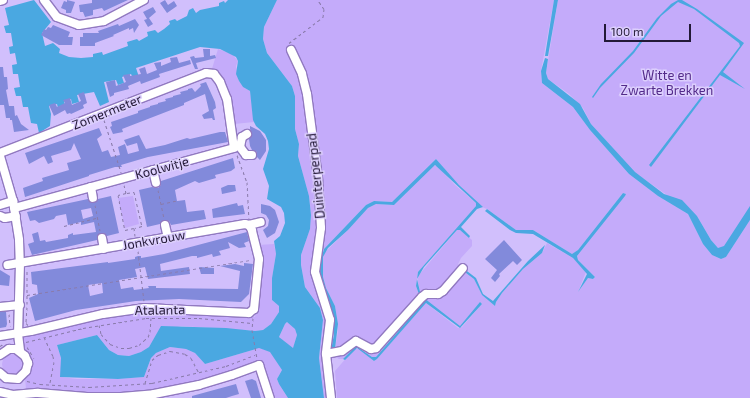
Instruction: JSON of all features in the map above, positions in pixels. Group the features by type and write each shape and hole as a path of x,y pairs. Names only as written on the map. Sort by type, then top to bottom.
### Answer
{"street":[{"path":"0,1 4,0"},
{"path":"44,0 57,17 79,25 104,21 144,0"},
{"name":"Duinterperpad","path":"291,50 302,74 308,94 317,169 321,228 315,272 330,320 326,354 331,398"},
{"name":"Zomermeter","path":"0,155 206,73 214,74 220,82 227,99 237,147"},
{"path":"247,134 242,137 237,147 246,155 252,155"},
{"name":"Koolwitje","path":"14,209 237,147"},
{"path":"0,155 14,209 20,263 20,305 14,333 18,348 26,356 28,363 26,371 21,379 25,396"},
{"path":"153,170 156,183"},
{"path":"91,187 93,198"},
{"path":"0,205 14,209"},
{"path":"0,216 5,218 14,209"},
{"name":"Jonkvrouw","path":"8,265 261,222"},
{"path":"165,225 168,238"},
{"path":"249,225 260,260 254,310"},
{"path":"102,238 104,249"},
{"path":"326,354 342,351 356,341 371,349 376,348 422,297 428,294 438,294 443,291 462,268"},
{"path":"0,307 20,305"},
{"name":"Atalanta","path":"0,336 88,317 145,308 249,313 254,310"},
{"path":"0,355 5,351 18,348"},
{"path":"0,392 25,396 38,393 87,397 121,397 154,394 199,385 258,365 270,398"},
{"path":"0,373 6,378 21,379"}],"path":[{"path":"291,50 288,44 324,17 324,9 318,0"},
{"path":"103,115 126,193"},
{"path":"237,147 247,182 249,225"},
{"path":"156,183 165,225"},
{"path":"134,192 142,226 134,228 125,230 118,195 134,192"},
{"path":"93,198 102,238"},
{"path":"161,205 178,200"},
{"path":"64,226 98,218"},
{"path":"134,228 146,318"},
{"path":"27,295 260,260"},
{"path":"9,305 14,333"},
{"path":"254,310 252,330 254,350 258,365"},
{"path":"18,348 44,337 99,325 152,317 199,318 252,323"},
{"path":"99,325 101,334 110,344 121,348 134,348 148,337 152,317"},
{"path":"44,337 53,356 54,362 50,384"},
{"path":"145,384 147,371 152,360 158,355 170,351 185,354 191,358 200,373"},
{"path":"21,379 50,384 89,387 145,384 200,373 226,366 255,355"}],"green space":[{"path":"277,0 554,0 541,71 542,83 573,107 590,130 629,174 658,196 688,214 703,244 712,255 721,259 726,257 750,220 750,398 337,398 335,371 354,349 359,349 374,361 426,303 458,328 462,327 482,304 480,303 460,326 424,299 422,304 376,357 372,357 357,346 343,359 339,359 334,356 334,354 342,352 356,343 371,350 377,350 422,299 426,296 444,293 462,270 474,279 482,295 495,306 502,293 523,269 542,253 547,243 573,258 586,272 578,292 588,278 593,279 595,277 578,260 577,256 626,194 623,193 578,250 572,254 533,230 516,230 482,207 453,179 436,159 392,202 374,201 366,205 324,249 319,263 321,280 332,309 334,327 331,351 329,352 330,314 319,287 316,272 317,257 323,228 319,176 309,94 303,73 292,50 290,52 301,74 306,94 318,196 320,228 314,272 328,320 324,357 330,398 324,398 319,358 323,320 320,308 305,287 301,265 301,255 310,229 311,215 309,196 298,156 299,144 295,129 295,96 292,86 267,53 263,39 264,27"},
{"name":"Witte en Zwarte Brekken","path":"558,0 750,0 750,209 724,249 718,248 711,240 697,216 634,172 591,124 583,108 569,94 548,79 546,73"},
{"path":"218,49 232,54 238,61 236,66 239,81 243,87 250,91 254,122 234,124 230,102 211,72"},
{"path":"434,166 437,166 455,185 476,203 476,206 418,272 416,286 420,297 376,347 362,342 335,349 338,331 337,318 335,306 326,288 323,277 321,263 325,252 368,208 376,204 394,205"},
{"path":"133,196 139,224 125,228 118,198"},
{"path":"457,230 460,230 472,240 472,246 461,258 458,264 460,268 445,288 421,296 418,276"},
{"path":"274,244 276,254 272,278 272,300 279,306 279,312 271,324 263,330 255,331 181,326 158,332 149,347 141,352 129,356 118,355 109,350 97,335 57,345 61,358 61,377 77,379 118,379 144,377 151,358 156,353 170,347 186,349 195,353 205,364 259,348 270,351 282,370 277,379 288,398 272,398 257,366 210,381 119,396 26,389 25,378 31,368 24,350 22,339 26,336 90,319 136,312 240,314 255,317 261,276 258,245"},
{"path":"288,322 295,329 297,335 293,349 279,337 285,324"},
{"path":"12,354 19,357 22,364 19,371 12,374 5,371 2,364 5,357"}],"water":[{"path":"34,0 51,22 42,33 45,46 53,43 60,49 59,53 69,57 81,58 93,57 93,54 102,52 103,55 128,46 127,42 137,39 139,41 148,36 147,32 155,30 158,33 170,24 169,21 175,19 177,21 187,16 189,10 193,8 196,13 200,10 219,6 219,3 224,1 225,3 228,0 277,0 264,27 263,39 267,53 292,86 295,96 295,129 299,144 298,156 309,196 311,215 310,229 301,255 301,265 305,287 320,308 323,320 319,358 324,398 288,398 277,379 282,370 270,352 259,348 205,364 195,353 186,349 170,347 156,353 151,358 144,377 118,379 60,377 61,358 57,345 97,335 109,350 118,355 129,356 141,352 149,347 161,326 226,328 255,331 263,330 271,324 279,312 279,306 272,300 272,278 276,254 274,241 280,236 285,223 284,213 281,207 267,199 269,186 263,169 269,149 268,141 265,134 256,126 253,120 250,91 243,87 236,74 238,61 236,57 220,49 200,47 136,68 139,77 133,78 131,74 122,77 124,83 118,85 116,80 104,82 109,102 100,106 94,92 77,95 79,102 72,104 71,99 64,101 65,106 58,108 57,104 49,106 51,114 50,126 39,133 37,124 31,123 28,107 23,107 21,96 16,96 14,88 20,87 18,74 13,74 12,65 17,64 15,53 10,54 9,47 13,46 11,33 6,33 4,26 9,25 5,8","holes":["287,322 295,329 297,335 293,348 279,337"]},
{"path":"554,0 558,0 548,56 545,56"},
{"path":"678,0 682,0 697,9 744,43 723,72 745,89 720,75 651,167 649,165 740,46 739,43 694,9 678,2 661,16 634,53 600,88 593,98 592,97 601,84 633,51 657,18 671,4"},
{"path":"545,58 548,59 546,73 548,79 580,104 591,124 635,172 664,194 682,200 697,216 711,240 718,248 724,246 750,206 750,220 726,257 721,259 712,255 703,244 688,214 658,196 629,174 590,130 573,107 542,83 541,71"},
{"path":"436,159 459,185 483,207 477,209 461,227 470,236 469,238 460,230 457,230 424,267 417,279 418,272 476,206 476,203 435,165 394,205 376,204 368,208 348,230 328,248 323,257 323,277 326,288 335,306 338,324 335,349 331,351 334,334 334,318 329,301 323,289 319,266 324,249 366,205 374,201 392,202"},
{"path":"623,193 626,194 625,196 577,256 578,260 595,277 593,279 588,278 578,292 587,274 573,258 533,234 516,233 510,230 485,211 487,209 516,230 533,230 572,254 578,250"},
{"path":"545,245 542,253 523,269 502,293 495,306 482,295 474,279 462,270 463,268 476,278 483,294 493,301 528,261"},
{"path":"417,279 421,296 420,297 416,286"},
{"path":"424,298 460,326 480,302 482,304 460,328 426,303 377,359 374,361 357,348 345,360 343,359 356,346 372,357 376,357 422,304"}],"building":[{"path":"67,0 75,2 71,13 66,13 66,10 61,8 64,1 67,2"},
{"path":"92,0 128,0 104,11 102,8 93,10 93,15 85,17 83,12 80,12 79,5 92,3"},
{"path":"165,0 168,5 174,1 177,6 167,13 160,3"},
{"path":"153,7 156,12 149,18 153,24 148,27 144,20 147,19 143,12"},
{"path":"135,19 139,25 134,33 133,28 129,30 129,28 113,35 114,36 95,43 95,46 80,46 80,37 83,37 83,33 99,33 98,31 118,24 119,26"},
{"path":"53,25 70,32 68,37 73,37 72,45 59,45 41,35 44,29 46,30 48,27 51,28"},
{"path":"203,49 210,49 210,56 215,55 216,58 196,63 198,69 195,69 190,57 204,57"},
{"path":"177,57 179,63 190,60 191,64 159,74 160,77 141,84 140,81 128,86 129,89 114,93 114,95 110,97 106,82 115,80 116,86 126,82 123,75 130,74 130,76 141,74 139,69 145,67 147,74 157,70 154,63 161,62 161,66 171,62 170,58"},
{"path":"0,67 3,67 4,77 7,77 8,89 6,90 9,106 14,106 15,116 17,115 21,124 29,130 14,132 12,120 10,120 10,118 6,118 4,105 0,105"},
{"path":"206,82 215,102 216,108 213,110 215,120 212,118 204,119 202,115 209,111 205,94 184,103 184,105 122,129 123,132 113,134 110,127 112,126 111,122 138,113 138,111 166,101 165,99 181,94 180,92 188,89 192,88 195,92 201,86 200,84"},
{"path":"84,92 87,103 83,105 84,108 71,114 67,114 65,110 54,116 49,105 55,103 57,107 65,103 63,100 70,98 72,105 81,101 78,94"},
{"path":"250,126 260,131 266,140 266,151 260,160 257,157 257,152 252,150 250,146 249,139 252,134"},
{"path":"99,128 102,135 97,139 102,152 108,150 111,157 120,155 118,147 125,144 128,154 139,151 137,143 127,146 124,140 139,135 146,149 187,138 190,139 220,132 225,132 228,142 148,157 121,165 122,167 115,167 89,175 25,197 23,188 43,181 42,178 69,170 67,163 81,159 74,143 71,150 51,156 53,162 48,164 44,156 29,164 25,153"},
{"path":"233,158 235,168 231,171 215,175 216,178 199,183 195,181 175,190 177,201 185,200 187,212 204,210 206,219 171,225 169,221 164,220 160,224 147,227 139,190 152,187 158,188 161,185 161,181"},
{"path":"228,185 235,185 236,191 222,194 221,188"},
{"path":"111,196 119,233 107,236 101,233 97,236 97,240 32,255 28,244 34,242 32,234 38,232 40,241 45,240 46,242 68,238 68,235 73,233 73,235 96,232 94,222 81,225 81,222 68,225 66,214 56,216 54,219 39,223 35,220 30,221 27,212 88,199 91,203 94,203 98,199","holes":["91,208 93,216 83,219 81,210"]},
{"path":"237,203 238,206 243,205 245,214 213,218 212,209"},
{"path":"261,204 270,206 275,210 279,222 275,233 267,238 263,230 268,226 269,220 266,215 261,213"},
{"path":"247,232 249,241 244,243 246,247 239,248 228,242 230,248 219,251 221,255 213,257 212,254 197,258 197,256 192,256 160,264 161,271 189,267 190,274 148,279 145,267 135,269 137,277 119,280 121,289 133,287 134,290 149,288 148,286 156,286 156,288 238,289 240,271 220,266 235,264 244,266 244,263 253,264 249,294 241,302 179,299 136,301 76,310 35,321 29,298 38,294 37,285 32,284 31,272 135,259 135,257 138,256 141,256 141,258 164,254","holes":["102,283 103,293 90,296 88,285"]},
{"path":"504,240 522,260 517,265 513,261 499,274 500,276 495,282 491,278 497,270 485,259"},
{"path":"199,267 214,268 214,274 201,274"},
{"path":"0,270 10,276 9,286 0,285"},
{"path":"0,312 6,312 6,327 0,328"},
{"path":"252,379 256,381 261,398 251,398 245,381"},
{"path":"236,384 239,394 226,398 192,398 192,396"}]}
